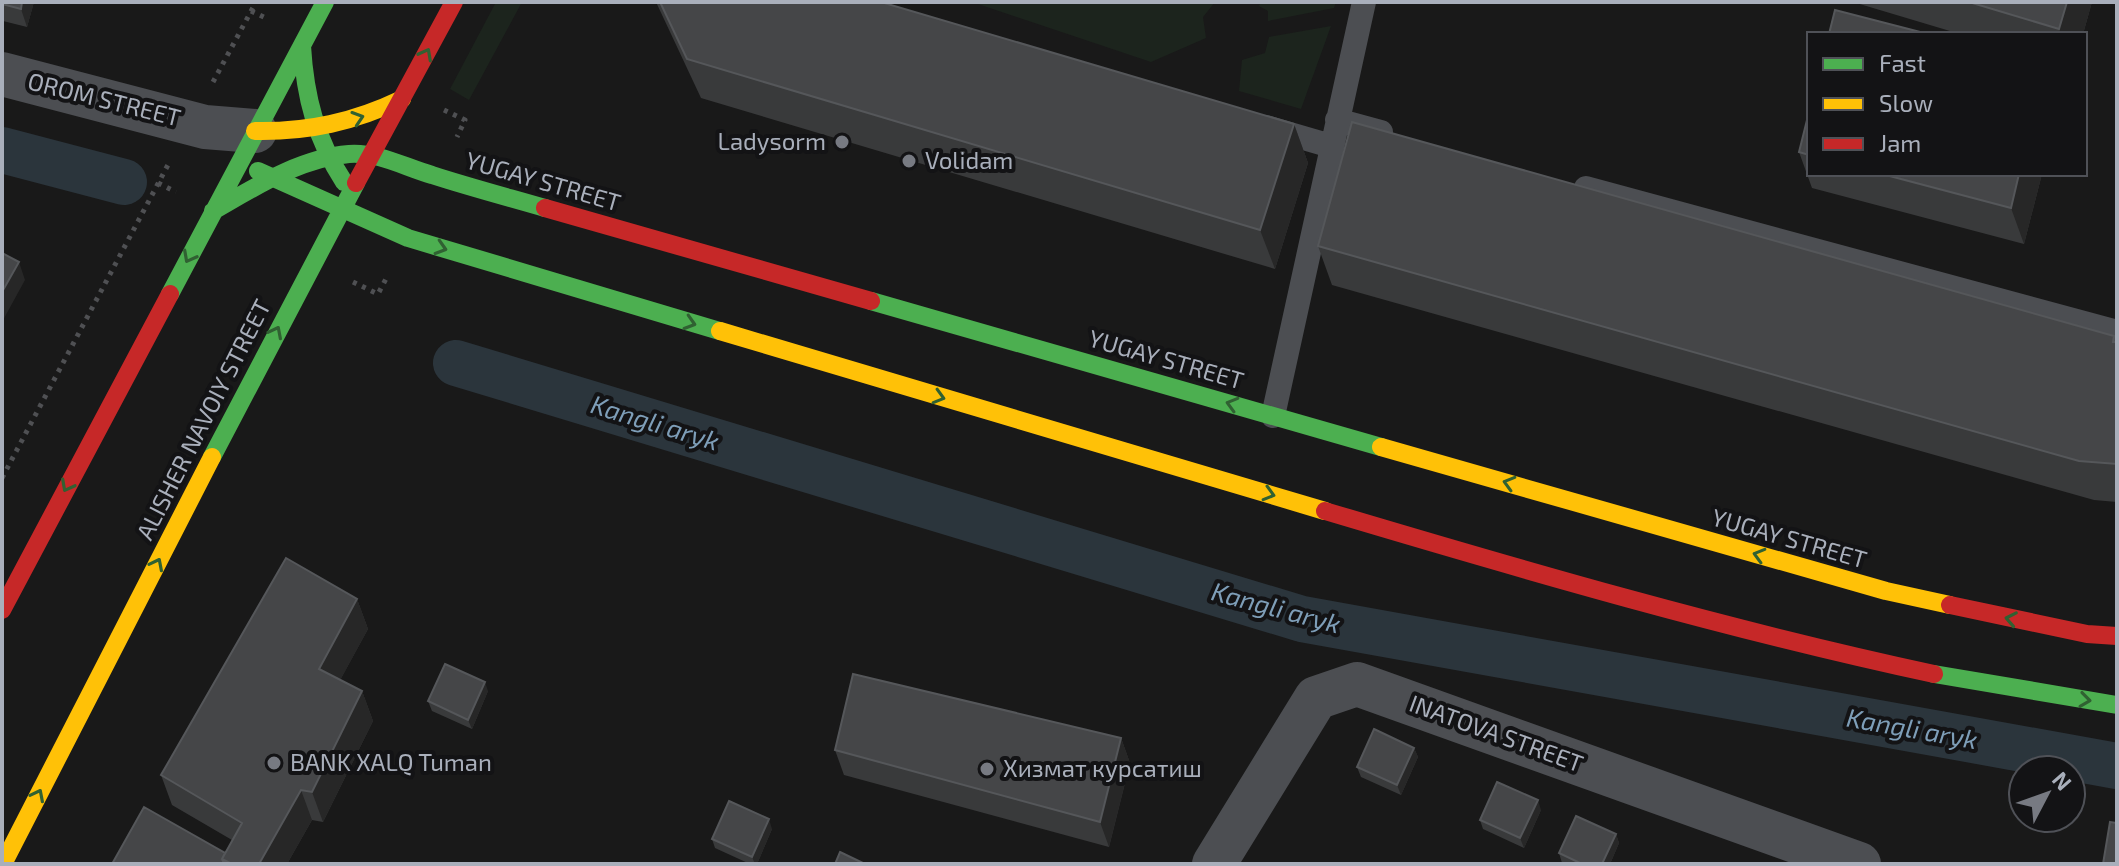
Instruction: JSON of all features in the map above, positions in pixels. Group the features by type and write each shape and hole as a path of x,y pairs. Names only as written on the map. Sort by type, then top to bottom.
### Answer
{"main road":[{"path":"2,610 213,211 256,157 304,42 325,2"},
{"name":"ALISHER NAVOIY STREET","path":"3,864 342,209 454,2"},
{"path":"304,42 303,77 315,130 328,159 373,215 399,234"},
{"path":"256,157 315,130 356,120 404,95"},
{"path":"404,95 398,121 402,143 413,162 431,175"},
{"name":"YUGAY STREET","path":"213,211 256,157 291,169 348,155 371,155 431,175 1886,591 2087,634 2117,636"},
{"path":"256,157 342,209 399,234 712,330 1474,555 1821,650 1953,678 2117,705"}],"street":[{"name":"OROM STREET","path":"2,74 198,125 256,157"},
{"name":"INATOVA STREET","path":"1214,864 1316,698 1357,684 1859,864"}],"lane":[{"path":"1273,416 1364,2"},
{"path":"1240,119 1331,146"},
{"path":"1337,120 1398,137"},
{"path":"1566,183 2117,332"}],"path":[{"path":"2,478 198,125 256,2"},
{"path":"251,11 304,42"},
{"path":"404,95 465,120"}],"shaded area":[{"path":"496,2 522,2 469,100 450,89"},
{"path":"972,2 1215,2 1203,17 1206,38 1151,62"},
{"path":"1261,2 1336,2 1334,8 1268,21 1268,11 1259,6"},
{"path":"1331,26 1301,109 1239,91 1242,60 1265,53 1269,37"}],"building":[{"path":"22,2 21,9 2,4"},
{"path":"660,2 881,2 1294,124 1260,230 687,59"},
{"path":"1969,2 2067,2 2059,29"},
{"path":"1835,10 1920,32 1830,32"},
{"path":"1807,120 1807,154 1799,152"},
{"path":"1352,122 2114,336 2113,342 2117,342 2117,464 2079,461 1318,246"},
{"path":"1890,176 2019,176 2011,208"},
{"path":"2,253 19,262 2,292"},
{"name":"BANK XALQ Tuman","path":"286,558 357,599 319,669 362,691 312,792 301,790 259,864 232,864 222,859 242,823 161,775"},
{"path":"445,664 485,682 468,720 428,701"},
{"name":"Хизмат курсатиш","path":"853,674 1121,738 1100,822 835,750"},
{"path":"1374,729 1414,748 1397,785 1357,767"},
{"path":"1497,782 1538,800 1520,838 1480,820"},
{"path":"729,801 769,819 752,857 712,839"},
{"path":"144,807 225,853 222,859 224,864 112,864"},
{"path":"1576,816 1616,834 1602,864 1582,864 1559,853"},
{"path":"2110,822 2117,823 2117,864 2103,864"},
{"path":"840,852 865,864 835,864"}],"waterway":[{"name":"Kangli aryk","path":"2,150 124,182"},
{"name":"Kangli aryk","path":"456,363 1302,619 2117,766"}],"traffic: fast":[{"path":"170,294 325,2"},
{"path":"302,46 306,83 319,134 344,182"},
{"path":"213,211 296,167 349,154 381,158 545,208"},
{"path":"258,171 408,238 720,331"},
{"path":"212,457 356,183"},
{"path":"871,301 1381,447"},
{"path":"1934,674 2117,705"}],"traffic: slow":[{"path":"255,131 294,130 330,124 402,99"},
{"path":"720,331 1325,511"},
{"path":"1381,447 1886,591 1950,605"},
{"path":"3,864 212,457"}],"traffic: jam":[{"path":"356,183 454,2"},
{"path":"545,208 871,301"},
{"path":"2,610 170,294"},
{"path":"1325,511 1704,619 1934,674"},
{"path":"1950,605 2087,634 2117,636"}],"place":[{"name":"Ladysorm","path":"842,142"},
{"name":"Volidam","path":"909,161"},
{"name":"BANK XALQ Tuman","path":"274,763"},
{"name":"Хизмат курсатиш","path":"987,769"}]}
